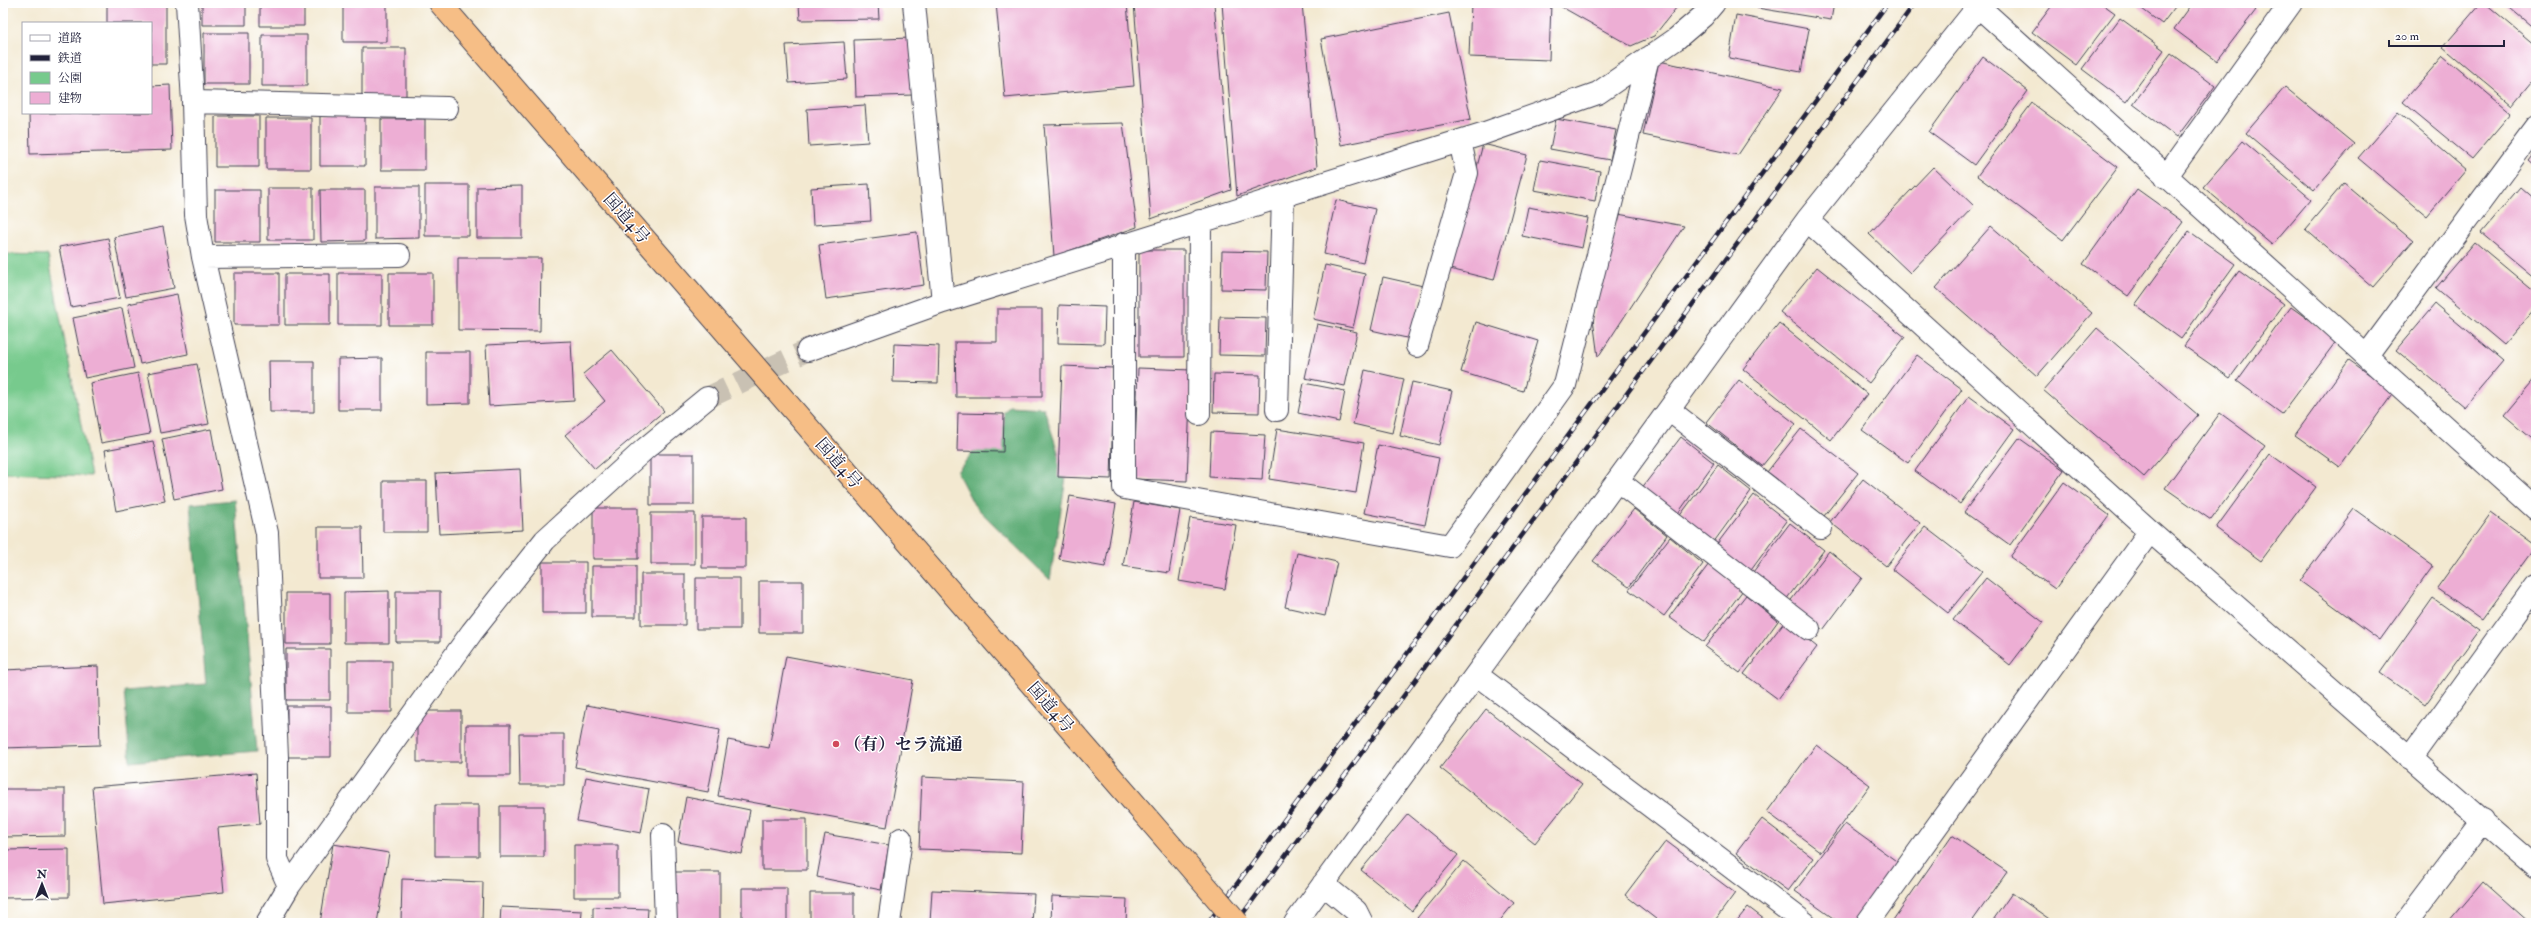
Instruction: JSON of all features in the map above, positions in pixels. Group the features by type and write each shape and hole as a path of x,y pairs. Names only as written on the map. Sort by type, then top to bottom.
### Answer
{"highway":[{"name":"国道4号","path":"440,3 1238,923"}],"street":[{"path":"187,3 193,102 196,215 203,257 267,533 277,757 277,859 289,886"},
{"path":"914,3 938,267 944,302"},
{"path":"808,350 944,302 1124,244 1460,141 1598,93 1676,39 1703,16 1714,3"},
{"path":"2166,177 2291,3"},
{"path":"1295,923 1807,220 1979,5 2166,177 2367,355 2536,509"},
{"path":"1124,244 1124,488 1450,546 1565,385 1648,58"},
{"path":"193,102 447,108"},
{"path":"2367,355 2536,127"},
{"path":"1417,346 1466,172 1460,141"},
{"path":"1277,410 1283,196"},
{"path":"1807,220 2150,531 2483,820 2536,868"},
{"path":"1199,414 1200,221"},
{"path":"203,257 399,255"},
{"path":"267,923 289,886 472,632 545,540 646,448 707,398"},
{"path":"1668,410 1821,528"},
{"path":"1618,480 1809,629"},
{"path":"1867,923 2150,531"},
{"path":"2410,758 2536,585"},
{"path":"1477,675 1805,923"},
{"path":"2405,923 2483,820"},
{"path":"663,835 666,923"},
{"path":"889,923 900,839"},
{"path":"1323,884 1356,911 1362,923"}],"green space":[{"path":"3,254 48,255 91,476 3,473"},
{"path":"1009,406 1044,408 1066,477 1050,580 974,505 957,472"},
{"path":"235,500 257,751 130,762 124,691 206,684 190,504"}],"building":[{"path":"107,3 166,3 166,64 152,64 152,22 107,22"},
{"path":"202,3 246,3 246,25 202,25"},
{"path":"260,3 304,3 304,26 260,26"},
{"path":"343,3 387,3 387,42 343,42"},
{"path":"799,3 878,3 879,19 800,20"},
{"path":"996,3 1127,3 1134,86 1005,98"},
{"path":"1134,3 1214,3 1231,190 1151,219"},
{"path":"1222,3 1302,3 1317,167 1237,196"},
{"path":"1471,3 1551,3 1549,60 1469,57"},
{"path":"1561,3 1680,3 1654,36 1631,46 1560,6"},
{"path":"1757,3 1834,3 1831,20 1757,8"},
{"path":"2054,3 2101,3 2115,13 2076,65 2032,32"},
{"path":"2134,3 2178,3 2162,24"},
{"path":"2193,3 2247,3 2256,10 2217,61 2174,29"},
{"path":"2481,3 2485,3 2536,46 2536,76 2512,105 2443,47"},
{"path":"2504,3 2536,3 2536,30"},
{"path":"1449,13 1471,119 1341,145 1321,39"},
{"path":"1736,15 1809,29 1801,72 1729,58"},
{"path":"2120,18 2164,50 2126,102 2082,69"},
{"path":"204,33 249,33 249,84 204,84"},
{"path":"262,35 307,35 307,86 262,86"},
{"path":"911,38 913,95 856,97 854,40"},
{"path":"844,42 847,79 789,83 786,45"},
{"path":"362,48 406,48 406,99 362,99"},
{"path":"2171,53 2215,86 2177,137 2133,104"},
{"path":"2443,56 2511,113 2472,159 2403,102"},
{"path":"1983,57 2028,91 1974,165 1929,132"},
{"path":"1659,61 1783,88 1738,155 1643,135"},
{"path":"170,85 172,150 30,154 29,114 152,114 152,86"},
{"path":"2285,87 2354,144 2314,190 2246,133"},
{"path":"2032,103 2118,167 2063,240 1977,176"},
{"path":"865,105 868,142 809,146 807,109"},
{"path":"2398,112 2466,170 2427,216 2358,158"},
{"path":"365,114 365,166 320,166 320,115"},
{"path":"215,116 259,116 259,167 215,167"},
{"path":"266,118 311,118 311,169 266,169"},
{"path":"381,119 425,119 425,170 381,170"},
{"path":"1556,119 1616,130 1610,160 1550,149"},
{"path":"1123,123 1137,227 1054,256 1044,125"},
{"path":"2243,141 2311,199 2272,245 2203,187"},
{"path":"1483,144 1527,155 1494,280 1450,269"},
{"path":"2536,152 2536,167 2529,161"},
{"path":"1540,160 1600,171 1595,201 1534,190"},
{"path":"1933,167 1974,206 1910,273 1869,234"},
{"path":"2344,183 2413,241 2373,287 2305,229"},
{"path":"869,184 871,221 813,225 811,188"},
{"path":"425,185 469,185 469,236 425,236"},
{"path":"522,186 522,238 477,238 477,187"},
{"path":"375,187 419,187 419,238 375,239"},
{"path":"2520,187 2536,201 2536,279 2481,233"},
{"path":"268,188 313,188 313,240 268,240"},
{"path":"2137,189 2183,222 2128,296 2083,264"},
{"path":"215,190 260,190 260,242 215,242"},
{"path":"320,190 365,190 365,241 321,242"},
{"path":"1336,200 1375,209 1363,263 1324,254"},
{"path":"1528,207 1588,218 1582,248 1522,236"},
{"path":"1618,214 1684,226 1598,357 1593,319"},
{"path":"1991,226 2092,313 2037,376 1936,288"},
{"path":"163,227 174,288 126,297 114,237"},
{"path":"2189,231 2235,264 2181,339 2135,305"},
{"path":"917,232 924,285 826,299 819,245"},
{"path":"108,238 120,298 71,307 59,247"},
{"path":"2475,242 2536,293 2536,308 2504,345 2436,288"},
{"path":"1139,250 1184,250 1184,357 1139,357"},
{"path":"1222,251 1267,252 1266,290 1221,289"},
{"path":"458,258 541,258 540,331 458,330"},
{"path":"1325,265 1365,274 1353,328 1313,319"},
{"path":"1817,267 1905,337 1869,383 1780,312"},
{"path":"2239,271 2284,304 2230,378 2184,346"},
{"path":"234,273 279,273 279,325 234,325"},
{"path":"338,273 382,273 382,325 338,325"},
{"path":"389,273 433,273 433,325 389,325"},
{"path":"285,274 330,274 330,325 285,325"},
{"path":"1383,277 1423,286 1411,339 1371,330"},
{"path":"177,294 188,354 140,364 128,304"},
{"path":"2435,304 2503,361 2464,407 2396,350"},
{"path":"1059,305 1105,307 1104,344 1058,343"},
{"path":"2291,307 2337,340 2282,414 2237,381"},
{"path":"122,308 134,368 85,378 73,318"},
{"path":"997,309 1042,309 1042,397 956,397 955,342 997,342"},
{"path":"1220,317 1266,318 1265,356 1219,355"},
{"path":"1476,322 1538,341 1523,391 1461,372"},
{"path":"1779,323 1867,394 1831,440 1743,369"},
{"path":"1317,324 1357,332 1345,386 1305,378"},
{"path":"2097,328 2198,415 2144,477 2043,390"},
{"path":"571,341 574,401 489,406 486,345"},
{"path":"894,344 939,346 938,383 893,382"},
{"path":"612,350 664,411 595,469 565,435 605,401 583,374"},
{"path":"426,352 470,352 470,403 426,404"},
{"path":"1917,355 1962,389 1908,463 1862,430"},
{"path":"382,358 382,410 338,410 338,359"},
{"path":"2349,360 2394,392 2340,467 2295,435"},
{"path":"269,361 314,361 314,412 270,412"},
{"path":"197,364 209,424 160,433 148,373"},
{"path":"1062,366 1114,368 1111,479 1058,477"},
{"path":"1138,368 1191,370 1187,481 1134,479"},
{"path":"1365,370 1404,379 1392,433 1353,424"},
{"path":"138,373 150,434 101,443 90,383"},
{"path":"1214,374 1260,375 1259,413 1213,412"},
{"path":"2536,377 2536,442 2504,415"},
{"path":"1739,380 1796,424 1762,466 1706,422"},
{"path":"1412,382 1452,391 1439,445 1400,436"},
{"path":"1304,383 1345,391 1339,422 1298,413"},
{"path":"1969,396 2014,429 1960,504 1915,471"},
{"path":"958,413 1004,414 1003,452 957,451"},
{"path":"2220,413 2265,446 2211,520 2165,488"},
{"path":"211,429 222,489 174,499 162,439"},
{"path":"1277,429 1364,443 1356,493 1269,479"},
{"path":"1801,429 1858,473 1824,516 1767,472"},
{"path":"1211,432 1265,435 1262,480 1209,477"},
{"path":"1681,437 1714,463 1676,516 1641,489"},
{"path":"2019,438 2064,470 2010,545 1964,512"},
{"path":"153,441 165,501 116,511 105,450"},
{"path":"1378,445 1439,458 1425,525 1364,513"},
{"path":"650,454 694,454 694,505 650,505"},
{"path":"2270,454 2316,487 2261,561 2216,528"},
{"path":"1718,465 1751,491 1713,543 1678,518"},
{"path":"520,469 523,530 439,534 436,473"},
{"path":"1863,479 1920,523 1886,566 1830,522"},
{"path":"383,481 427,481 427,532 383,532"},
{"path":"2064,482 2109,515 2055,589 2010,557"},
{"path":"1754,495 1787,521 1749,573 1714,548"},
{"path":"1070,496 1116,504 1105,567 1059,559"},
{"path":"1134,502 1180,510 1169,573 1123,566"},
{"path":"593,508 638,508 638,559 593,559"},
{"path":"1634,509 1667,535 1629,587 1593,561"},
{"path":"2354,509 2433,566 2380,640 2300,581"},
{"path":"651,513 695,513 695,564 651,564"},
{"path":"2491,513 2536,546 2482,620 2437,588"},
{"path":"702,517 746,517 746,568 702,568"},
{"path":"1190,518 1236,525 1225,589 1179,581"},
{"path":"1790,523 1824,550 1785,601 1750,576"},
{"path":"318,527 362,527 363,578 318,578"},
{"path":"1925,527 1982,571 1948,613 1892,569"},
{"path":"1670,537 1703,564 1664,616 1629,590"},
{"path":"1829,551 1862,578 1823,630 1788,604"},
{"path":"1297,553 1337,562 1325,616 1285,607"},
{"path":"542,562 586,562 586,613 542,613"},
{"path":"1709,564 1743,590 1704,642 1669,617"},
{"path":"592,566 636,566 636,617 592,617"},
{"path":"641,574 685,574 685,625 641,625"},
{"path":"696,578 740,578 740,629 696,629"},
{"path":"1986,578 2043,622 2010,665 1953,620"},
{"path":"759,581 803,581 803,633 759,633"},
{"path":"389,591 389,643 344,643 344,592"},
{"path":"396,591 440,591 440,642 396,642"},
{"path":"286,593 330,593 330,644 286,644"},
{"path":"1746,595 1778,621 1740,673 1705,647"},
{"path":"2433,598 2479,631 2425,705 2380,673"},
{"path":"1785,621 1817,647 1778,699 1744,674"},
{"path":"286,649 330,649 330,700 286,700"},
{"name":"（有）セラ流通","path":"786,656 913,680 887,827 718,796 728,740 769,748"},
{"path":"348,661 392,661 392,712 348,712"},
{"path":"98,666 100,745 3,748 3,670"},
{"path":"587,705 720,730 708,792 575,767"},
{"path":"287,706 331,706 331,757 287,757"},
{"path":"1486,709 1582,784 1535,843 1440,768"},
{"path":"417,711 461,711 461,762 417,762"},
{"path":"466,725 510,725 510,776 466,776"},
{"path":"519,734 564,734 564,785 520,785"},
{"path":"1816,745 1870,785 1821,852 1767,812"},
{"path":"256,773 260,824 218,828 224,892 103,904 92,787"},
{"path":"586,777 649,789 641,833 577,821"},
{"path":"922,777 1024,782 1021,853 919,849"},
{"path":"3,789 65,789 65,836 3,837"},
{"path":"686,797 750,810 742,854 678,842"},
{"path":"435,805 479,805 479,856 435,856"},
{"path":"500,806 544,806 544,857 500,857"},
{"path":"1408,814 1458,855 1412,911 1361,870"},
{"path":"762,819 807,819 807,870 762,870"},
{"path":"1762,819 1813,858 1788,891 1736,853"},
{"path":"1845,824 1899,863 1855,923 1840,923 1795,891"},
{"path":"825,834 889,845 881,890 817,877"},
{"path":"1952,835 2007,872 1971,923 1891,923"},
{"path":"1666,841 1735,893 1713,923 1661,923 1625,895"},
{"path":"333,844 389,853 377,923 320,923"},
{"path":"574,845 618,845 618,897 574,897"},
{"path":"69,849 69,897 3,898 3,850"},
{"path":"1464,861 1514,903 1498,923 1424,923 1417,918"},
{"path":"675,872 720,872 720,923 675,923"},
{"path":"402,879 483,882 482,923 401,923"},
{"path":"2483,882 2529,923 2448,923"},
{"path":"742,888 787,888 787,923 742,923"},
{"path":"932,890 1034,894 1032,923 930,923"},
{"path":"810,893 854,893 854,923 810,923"},
{"path":"2012,893 2055,923 1991,923"},
{"path":"1052,896 1127,899 1126,923 1051,923"},
{"path":"501,907 582,911 581,923 500,923"},
{"path":"593,907 648,909 647,923 593,923"},
{"path":"1748,907 1769,923 1735,923"}],"tunnel":[{"path":"707,398 808,350"}],"railway":[{"path":"1208,923 1888,3"},
{"path":"1236,923 1915,3"}],"place":[{"name":"（有）セラ流通","path":"836,744"}]}
